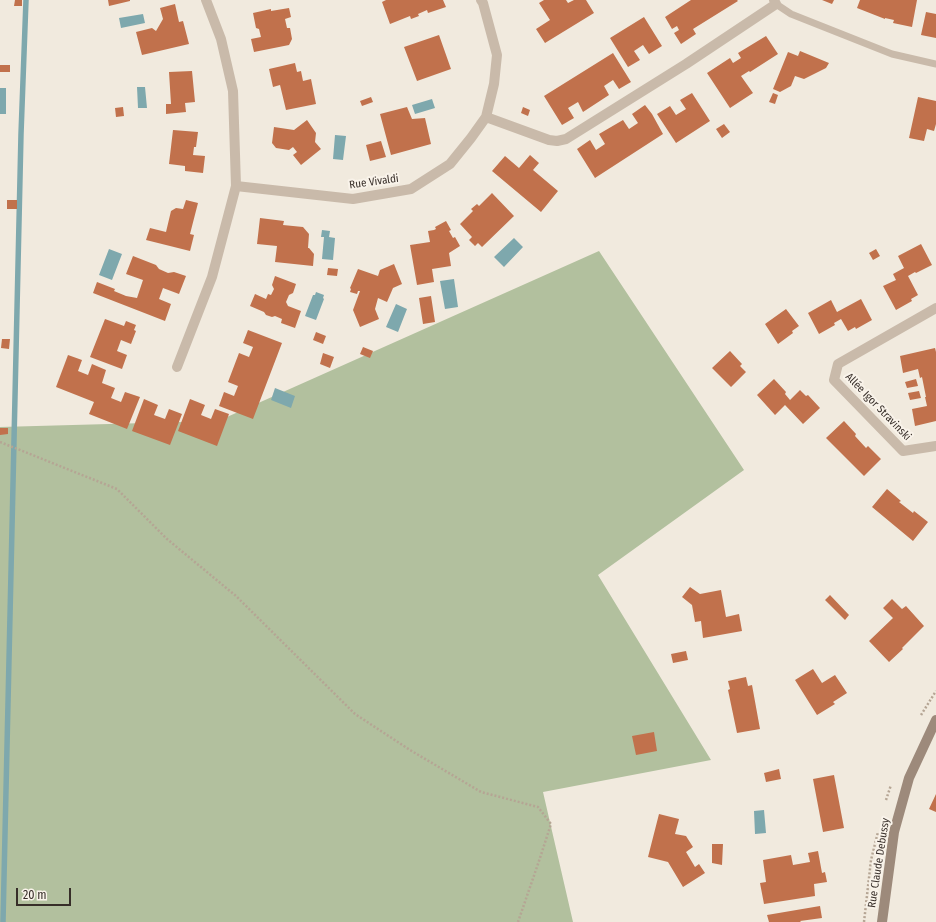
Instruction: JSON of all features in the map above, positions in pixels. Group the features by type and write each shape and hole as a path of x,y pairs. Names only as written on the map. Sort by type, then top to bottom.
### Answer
{"street":[{"path":"177,367 212,277 236,186 233,91 221,39 206,0"},
{"name":"Rue Vivaldi","path":"236,186 353,199 410,189 450,164 486,117 494,84 497,55 481,0"},
{"path":"486,117 549,140 557,141 566,139 686,64 775,2"},
{"name":"Allée Igor Stravinski","path":"936,308 838,364 834,380 903,451 936,446"},
{"name":"Rue Claude Debussy","path":"882,922 894,832 909,778 936,720"}],"lane":[{"path":"775,2 791,14 892,54 936,64"}],"path":[{"path":"0,442 117,489 167,539 236,596 355,714 410,750 481,792 538,807 551,824 518,922"}],"green space":[{"path":"599,251 744,470 598,575 711,760 543,792 573,922 0,922 0,427 218,421"}],"water":[{"path":"143,14 145,23 121,28 119,18"},
{"path":"137,87 145,87 147,108 138,108"},
{"path":"0,88 6,88 6,114 0,114"},
{"path":"432,99 435,108 415,114 412,105"},
{"path":"335,135 346,136 343,160 333,159"},
{"path":"322,230 330,231 329,237 335,238 333,260 322,259 324,237 321,237"},
{"path":"514,238 523,247 504,267 494,257"},
{"path":"109,249 122,254 112,280 99,275"},
{"path":"454,279 458,307 445,309 440,281"},
{"path":"316,292 324,295 324,299 316,320 305,316 313,295 315,295"},
{"path":"396,304 407,309 398,332 386,327"},
{"path":"275,388 295,396 291,408 271,400"},
{"path":"764,810 766,833 755,834 754,811"}],"building":[{"path":"15,0 22,0 22,6 14,6"},
{"path":"108,0 130,0 130,1 109,6"},
{"path":"386,0 443,0 446,7 428,13 427,10 418,14 419,16 411,19 410,16 390,24 382,2"},
{"path":"544,0 566,0 568,3 574,0 586,0 594,13 545,43 536,29 550,20 539,3"},
{"path":"691,0 738,1 693,29 696,34 681,44 674,33 679,30 677,26 672,29 665,17"},
{"path":"822,0 834,0 832,4"},
{"path":"860,0 917,0 912,27 893,23 894,20 885,19 857,8"},
{"path":"175,4 179,22 183,21 189,44 142,55 136,32 152,28 156,31 163,19 160,8"},
{"path":"289,8 291,17 285,19 287,28 290,28 292,39 289,45 254,52 251,39 261,37 259,29 256,28 253,13 271,9 271,11"},
{"path":"926,12 936,14 936,38 921,35"},
{"path":"644,17 662,46 649,54 643,45 634,51 640,60 628,67 610,38"},
{"path":"439,35 451,69 417,81 404,47"},
{"path":"766,36 778,54 741,76 753,93 730,108 707,73 730,58 733,63 741,58 738,53"},
{"path":"800,51 829,63 826,68 804,79 795,76 791,86 780,92 773,89 788,52 798,56"},
{"path":"613,53 631,82 619,89 613,80 604,86 609,95 583,112 578,102 568,108 574,118 562,125 544,96"},
{"path":"295,63 297,72 301,71 303,81 311,79 316,104 286,110 280,85 273,87 269,69"},
{"path":"0,65 10,65 10,72 0,72"},
{"path":"192,71 195,102 185,103 186,112 166,114 166,104 171,104 169,72"},
{"path":"692,93 710,121 676,143 657,114 670,106 676,115 686,109 680,100"},
{"path":"773,93 778,95 775,104 769,102"},
{"path":"371,97 373,102 362,106 360,101"},
{"path":"918,97 936,101 936,124 934,131 927,129 924,141 909,138"},
{"path":"645,105 652,114 663,134 595,178 577,149 590,140 596,150 605,144 599,134 623,120 629,129 638,123 632,114"},
{"path":"123,107 124,116 116,117 115,108"},
{"path":"407,107 412,119 425,118 431,144 391,155 380,114"},
{"path":"523,107 530,110 528,116 521,113"},
{"path":"307,120 316,133 315,142 321,149 301,165 293,155 297,152 293,147 289,150 276,148 272,143 274,127 294,130"},
{"path":"724,124 730,132 722,138 716,129"},
{"path":"173,130 198,132 196,147 194,147 193,155 205,156 203,173 185,171 185,166 169,164"},
{"path":"381,141 386,157 370,161 366,145"},
{"path":"530,155 539,163 533,170 558,191 541,212 492,171 505,156 519,168"},
{"path":"492,193 514,216 482,247 478,243 475,246 469,240 472,237 460,224 473,211 471,209 477,204 479,206"},
{"path":"7,200 17,200 17,209 7,209"},
{"path":"186,200 198,203 190,234 194,235 190,251 146,240 150,228 166,232 171,211 176,208 183,209"},
{"path":"260,218 284,221 283,225 303,227 309,234 308,248 314,254 313,266 275,262 277,246 257,244"},
{"path":"446,221 451,230 449,231 453,238 455,237 460,246 449,253 451,266 432,269 434,282 417,285 410,245 430,242 428,231 436,229 435,227"},
{"path":"921,244 932,265 908,276 918,295 911,299 912,301 896,310 883,286 896,280 893,274 904,268 898,256"},
{"path":"876,249 880,256 873,260 869,253"},
{"path":"133,256 156,265 159,269 168,273 174,272 186,276 179,294 163,288 159,299 171,304 165,321 93,293 97,282 115,289 114,291 126,296 137,298 143,280 126,274"},
{"path":"394,264 402,284 393,288 387,302 378,298 375,309 379,319 360,327 353,310 360,291 358,291 357,294 350,292 350,288 358,269 378,276 380,270"},
{"path":"328,268 338,269 337,276 327,275"},
{"path":"275,276 296,284 293,293 289,295 286,302 288,306 301,311 295,328 281,323 282,319 275,316 272,317 266,315 264,312 250,306 255,294 266,299 268,294 271,295 274,289 272,285"},
{"path":"431,296 435,322 423,324 419,298"},
{"path":"861,299 872,320 856,329 855,327 848,331 841,319 834,323 835,325 819,334 808,313 831,300 837,312"},
{"path":"786,309 799,326 792,331 793,333 778,344 765,324"},
{"path":"105,319 124,326 126,321 136,325 134,330 136,331 131,344 121,340 117,351 127,355 122,369 90,357"},
{"path":"248,330 282,343 253,419 219,406 224,392 234,396 238,386 228,382 239,353 249,357 253,347 243,343"},
{"path":"316,332 326,336 323,344 313,340"},
{"path":"2,339 10,339 9,349 1,348"},
{"path":"363,347 373,351 370,358 360,354"},
{"path":"935,348 936,421 915,426 912,409 927,406 922,377 920,378 918,369 903,373 900,356"},
{"path":"730,351 742,364 740,366 746,372 731,387 712,368"},
{"path":"323,353 334,357 330,368 320,364"},
{"path":"68,355 82,360 78,371 88,375 92,364 106,370 102,383 115,388 111,398 121,402 125,392 140,397 127,429 89,414 94,402 56,387"},
{"path":"774,379 786,392 785,394 790,400 800,390 806,396 808,395 820,408 803,424 785,405 775,415 757,395"},
{"path":"916,379 918,386 907,388 905,382"},
{"path":"919,391 921,398 910,400 908,393"},
{"path":"144,399 158,405 154,415 165,419 169,409 182,414 170,445 132,431"},
{"path":"190,399 205,405 201,415 211,419 215,409 229,414 217,446 178,431"},
{"path":"844,421 866,448 868,446 881,459 864,476 826,438"},
{"path":"0,428 8,428 8,434 0,435"},
{"path":"887,489 901,501 899,502 928,522 913,541 872,507"},
{"path":"690,587 700,594 721,590 726,617 739,614 742,631 703,638 701,621 695,622 692,605 682,597"},
{"path":"830,595 849,615 845,620 825,600"},
{"path":"892,599 902,609 906,606 924,626 889,662 869,641 893,618 883,608"},
{"path":"686,651 688,660 673,663 671,654"},
{"path":"813,669 822,683 835,675 847,693 833,702 835,704 817,715 795,680"},
{"path":"746,677 748,686 752,685 760,729 737,733 728,690 730,689 728,681"},
{"path":"654,732 657,751 636,755 632,736"},
{"path":"779,769 781,779 766,782 764,773"},
{"path":"834,775 844,828 823,832 813,779"},
{"path":"936,794 936,812 929,809"},
{"path":"659,814 679,819 675,834 686,836 693,847 686,852 695,867 699,864 705,873 683,887 668,862 648,857"},
{"path":"712,844 723,844 722,865 712,863"},
{"path":"818,851 822,873 825,872 827,882 814,884 815,896 764,904 760,883 766,882 763,860 791,855 793,865 810,862 808,853"},
{"path":"820,906 822,918 800,921 801,922 769,922 767,915"}],"waterway":[{"path":"3,922 21,134 26,0"}]}
